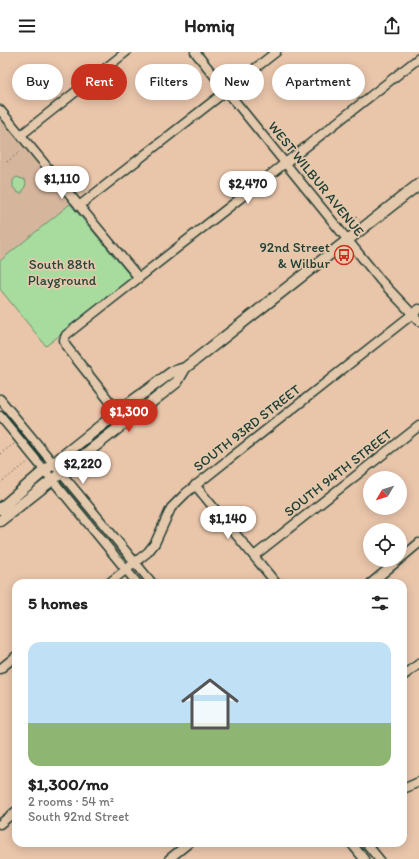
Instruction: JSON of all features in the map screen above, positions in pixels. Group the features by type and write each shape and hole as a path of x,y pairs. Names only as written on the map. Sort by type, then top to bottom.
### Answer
{"main road":[{"path":"0,509 49,467 119,412 172,372 185,368 419,184"},
{"path":"0,521 177,382 185,368"}],"street":[{"path":"21,135 126,52"},
{"name":"WEST WILBUR AVENUE","path":"195,52 210,71"},
{"path":"261,64 276,52"},
{"path":"126,422 66,346 64,340 66,335 419,58"},
{"path":"79,206 214,100"},
{"name":"WEST WILBUR AVENUE","path":"234,100 381,281 416,311 419,321"},
{"path":"0,110 139,278"},
{"name":"SOUTH 93RD STREET","path":"115,579 148,552 155,543 167,515 176,502 416,311"},
{"path":"0,399 28,433 49,467 89,507 149,579"},
{"path":"0,416 17,442 49,467"},
{"name":"SOUTH 94TH STREET","path":"254,556 419,426"},
{"path":"17,442 28,433"},
{"path":"57,476 81,513 134,579"},
{"path":"196,485 273,579"},
{"path":"81,513 89,507"},
{"path":"407,553 419,543"},
{"path":"376,579 390,567"},
{"path":"0,669 12,659"},
{"path":"407,673 419,664"},
{"path":"407,787 419,782"},
{"path":"0,824 12,814"},
{"path":"169,859 185,847"},
{"path":"354,847 364,859"},
{"path":"369,847 379,859"}],"path":[{"path":"7,162 22,150"},
{"path":"351,219 355,224 360,221 356,216"},
{"path":"0,454 17,442"},
{"path":"0,484 29,461"}],"shaded area":[{"path":"0,118 70,204 0,261"}],"green space":[{"path":"17,177 25,180 26,184 22,193 18,193 13,187 13,180"},
{"name":"South 88th Playground","path":"70,204 132,278 46,346 0,289 0,261"}],"place":[{"name":"92nd Street & Wilbur","path":"344,255"}]}
